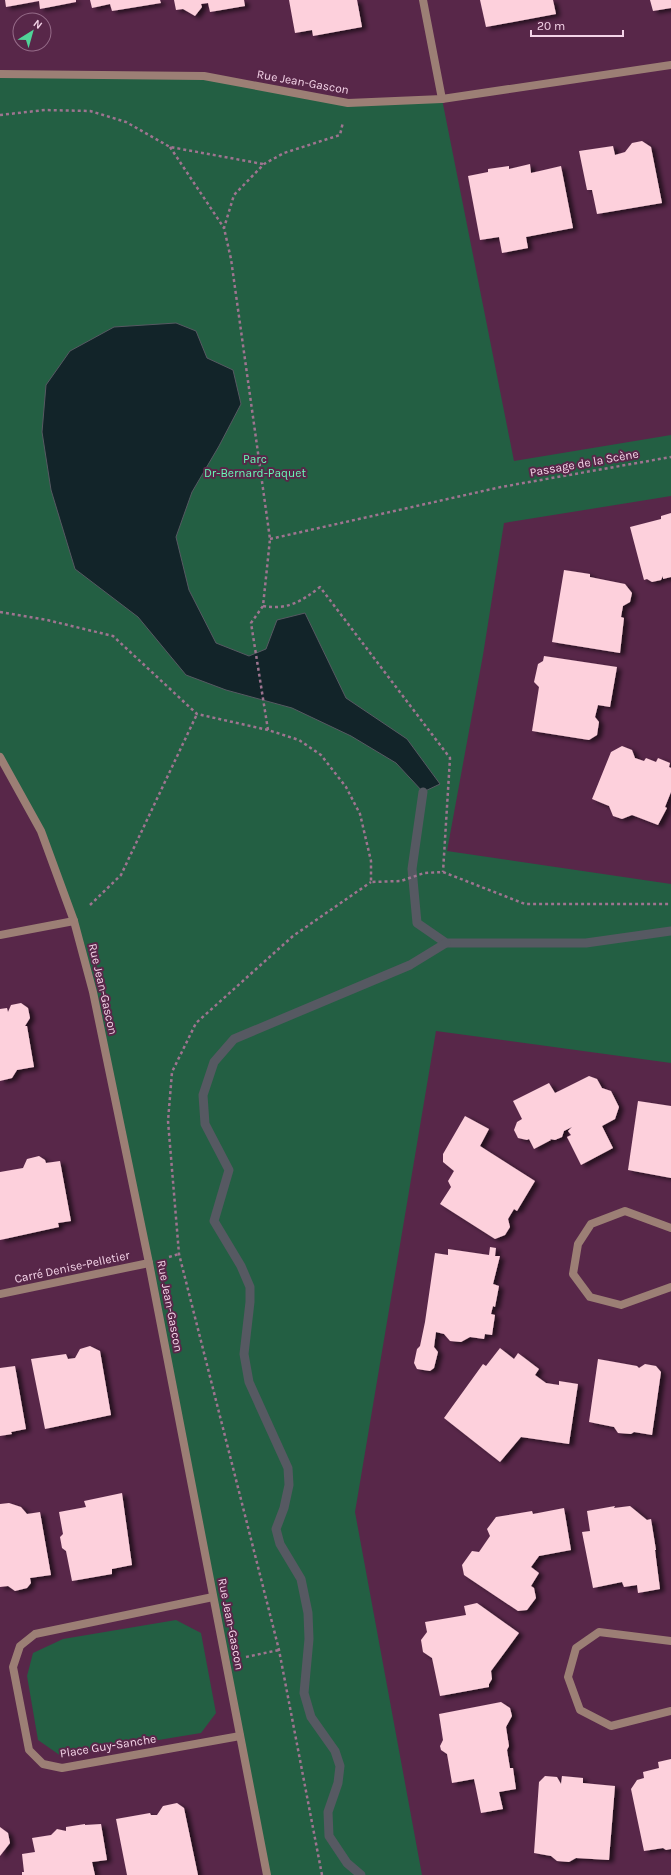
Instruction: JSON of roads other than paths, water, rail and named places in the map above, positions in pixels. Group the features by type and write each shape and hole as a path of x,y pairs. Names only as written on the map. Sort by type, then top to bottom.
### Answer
{"street":[{"path":"423,0 442,99"},
{"name":"Rue Jean-Gascon","path":"0,74 204,76 348,103 442,99 671,65"},
{"name":"Rue Jean-Gascon","path":"0,757 41,831 74,921 92,992 149,1263 267,1875"},
{"path":"0,935 74,921"},
{"path":"671,1228 625,1211 591,1224 578,1244 573,1274 590,1297 621,1305 671,1287"},
{"name":"Carré Denise-Pelletier","path":"0,1294 149,1263"},
{"name":"Place Guy-Sanche","path":"213,1597 35,1634 20,1646 13,1667 29,1750 43,1764 62,1768 240,1736"},
{"path":"671,1641 599,1632 576,1648 568,1677 580,1710 611,1726 671,1712"}],"waterway":[{"path":"423,792 412,869 417,923 446,943 586,943 671,931"},
{"path":"361,1875 347,1863 329,1836 328,1812 338,1783 340,1766 335,1751 311,1717 304,1693 309,1639 308,1613 301,1579 280,1544 276,1529 284,1508 289,1485 288,1468 249,1382 244,1354 250,1302 250,1287 241,1266 214,1221 229,1170 205,1124 203,1095 214,1062 234,1039 410,965 446,943"}],"park label":[{"name":"Parc Dr-Bernard-Paquet","path":"255,466"}]}
